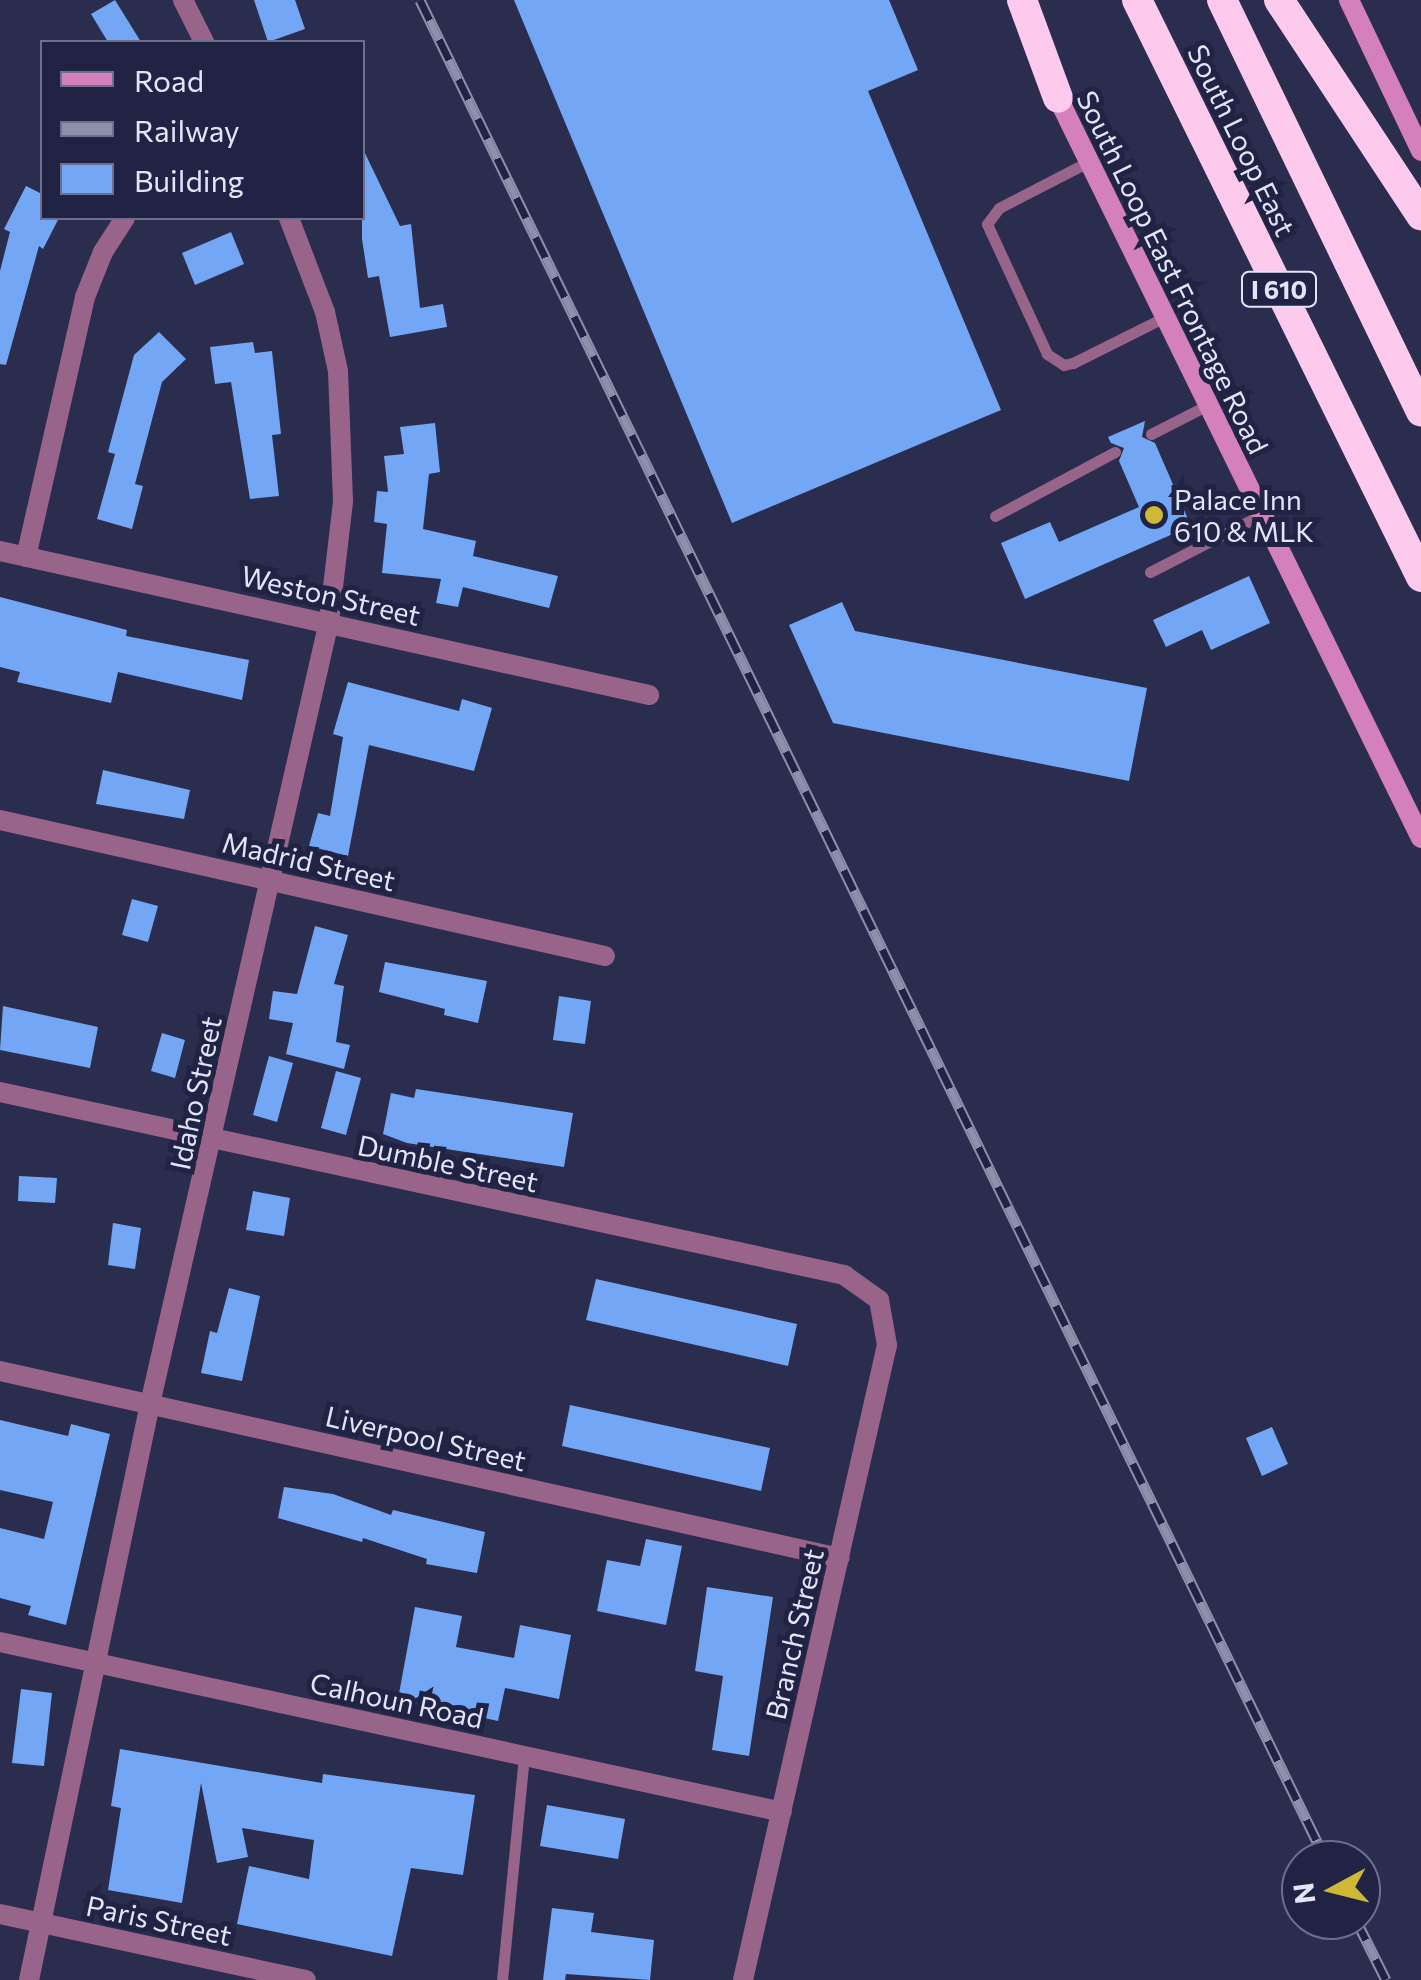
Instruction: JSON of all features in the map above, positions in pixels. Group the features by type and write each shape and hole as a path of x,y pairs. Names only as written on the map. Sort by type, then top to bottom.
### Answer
{"highway":[{"path":"1022,0 1058,98"},
{"name":"South Loop East","path":"1136,0 1421,578"},
{"name":"South Loop East","path":"1222,0 1421,411"},
{"path":"1279,0 1421,215"}],"main road":[{"name":"South Loop East Frontage Road","path":"1008,0 1421,838"},
{"path":"1348,0 1421,151"}],"street":[{"path":"183,0 203,40"},
{"path":"26,557 85,296 103,252 125,220"},
{"name":"Idaho Street","path":"30,1980 150,1404 214,1140 268,880 328,621 343,501 338,371 325,312 290,220"},
{"name":"Weston Street","path":"0,551 650,694"},
{"name":"Madrid Street","path":"0,820 605,956"},
{"name":"Dumble Street","path":"0,1092 844,1275 879,1300"},
{"name":"Branch Street","path":"743,1980 887,1345 879,1300"},
{"name":"Liverpool Street","path":"0,1371 839,1558"},
{"name":"Calhoun Road","path":"0,1642 782,1812"},
{"name":"Paris Street","path":"0,1914 306,1980"}],"lane":[{"path":"1088,162 1000,208 987,224 1038,337 1047,354 1064,364 1073,364 1165,317"},
{"path":"1151,434 1208,405"},
{"path":"995,516 1115,452"},
{"path":"1150,572 1261,515"},
{"path":"502,1980 524,1756"}],"building":[{"path":"115,0 140,40 107,40 91,14"},
{"path":"254,0 295,0 305,29 267,40"},
{"path":"514,0 889,0 918,70 868,91 1001,410 732,523"},
{"path":"365,153 400,226 411,224 420,308 443,304 447,327 390,337 379,276 368,278 362,239"},
{"path":"26,186 40,193 40,220 58,220 43,249 39,246 6,365 0,364 0,271 10,232 4,229"},
{"path":"231,232 244,264 195,285 182,253"},
{"path":"159,332 186,359 162,382 135,484 143,486 132,529 97,519 115,454 108,452 134,355"},
{"path":"253,342 255,353 272,351 281,434 272,435 279,496 250,499 231,382 215,384 210,347"},
{"name":"Palace Inn 610 & MLK","path":"1145,421 1142,437 1155,443 1191,526 1025,599 1001,543 1050,522 1059,542 1139,507 1119,461 1124,448 1111,443 1108,437"},
{"path":"435,423 440,472 429,474 423,529 476,541 473,556 558,576 549,608 463,587 458,607 436,603 441,579 382,573 387,524 374,522 377,491 388,492 384,456 404,454 400,427"},
{"path":"1249,576 1270,623 1211,650 1202,630 1166,647 1153,620"},
{"path":"0,597 127,630 126,636 249,660 242,700 118,672 111,703 17,682 20,672 0,667"},
{"path":"842,602 855,631 1147,688 1129,781 833,723 789,625"},
{"path":"348,682 459,711 462,699 492,708 474,771 369,745 348,856 309,846 318,813 330,816 343,737 333,734"},
{"path":"103,770 190,790 184,819 96,804"},
{"path":"132,899 158,906 148,942 122,935"},
{"path":"315,926 348,935 334,984 344,986 336,1042 350,1045 344,1069 286,1054 293,1023 269,1019 273,991 297,994"},
{"path":"385,962 487,981 478,1023 444,1015 445,1009 379,992"},
{"path":"559,996 591,1001 585,1044 553,1040"},
{"path":"3,1006 98,1027 90,1068 0,1050"},
{"path":"162,1033 185,1040 175,1078 151,1071"},
{"path":"269,1056 293,1063 277,1122 253,1115"},
{"path":"336,1071 361,1078 346,1135 321,1128"},
{"path":"416,1089 573,1113 564,1167 407,1143 383,1134 391,1093 414,1098"},
{"path":"19,1176 57,1178 55,1203 18,1201"},
{"path":"253,1191 290,1198 284,1236 246,1230"},
{"path":"113,1223 141,1228 135,1269 108,1265"},
{"path":"596,1279 797,1324 788,1366 586,1320"},
{"path":"229,1288 260,1296 242,1381 201,1373 210,1331 217,1333"},
{"path":"570,1405 770,1448 761,1491 562,1446"},
{"path":"0,1420 68,1436 71,1424 110,1434 66,1625 28,1615 31,1606 0,1598 0,1528 44,1539 53,1502 0,1490"},
{"path":"1272,1427 1288,1464 1262,1476 1246,1438"},
{"path":"284,1487 333,1494 391,1515 393,1510 485,1532 477,1573 426,1564 427,1559 363,1538 362,1542 278,1518"},
{"path":"646,1539 682,1546 666,1625 597,1611 607,1560 640,1566"},
{"path":"707,1587 773,1597 749,1756 712,1750 723,1676 695,1671"},
{"path":"415,1607 462,1616 456,1647 514,1658 520,1625 571,1635 559,1699 505,1688 498,1721 398,1699"},
{"path":"21,1689 52,1693 44,1766 12,1763"},
{"path":"120,1749 322,1783 323,1774 475,1795 463,1875 411,1868 392,1956 237,1924 249,1866 309,1879 314,1840 242,1828 248,1857 217,1863 201,1783 182,1903 108,1890 121,1808 111,1806"},
{"path":"547,1805 625,1819 618,1859 540,1846"},
{"path":"552,1908 594,1913 591,1932 654,1940 650,1980 566,1974 565,1980 543,1980"}],"railway":[{"path":"420,0 1316,1840"},
{"path":"1366,1940 1386,1980"}],"place":[{"name":"Palace Inn 610 & MLK","path":"1154,515"}]}
